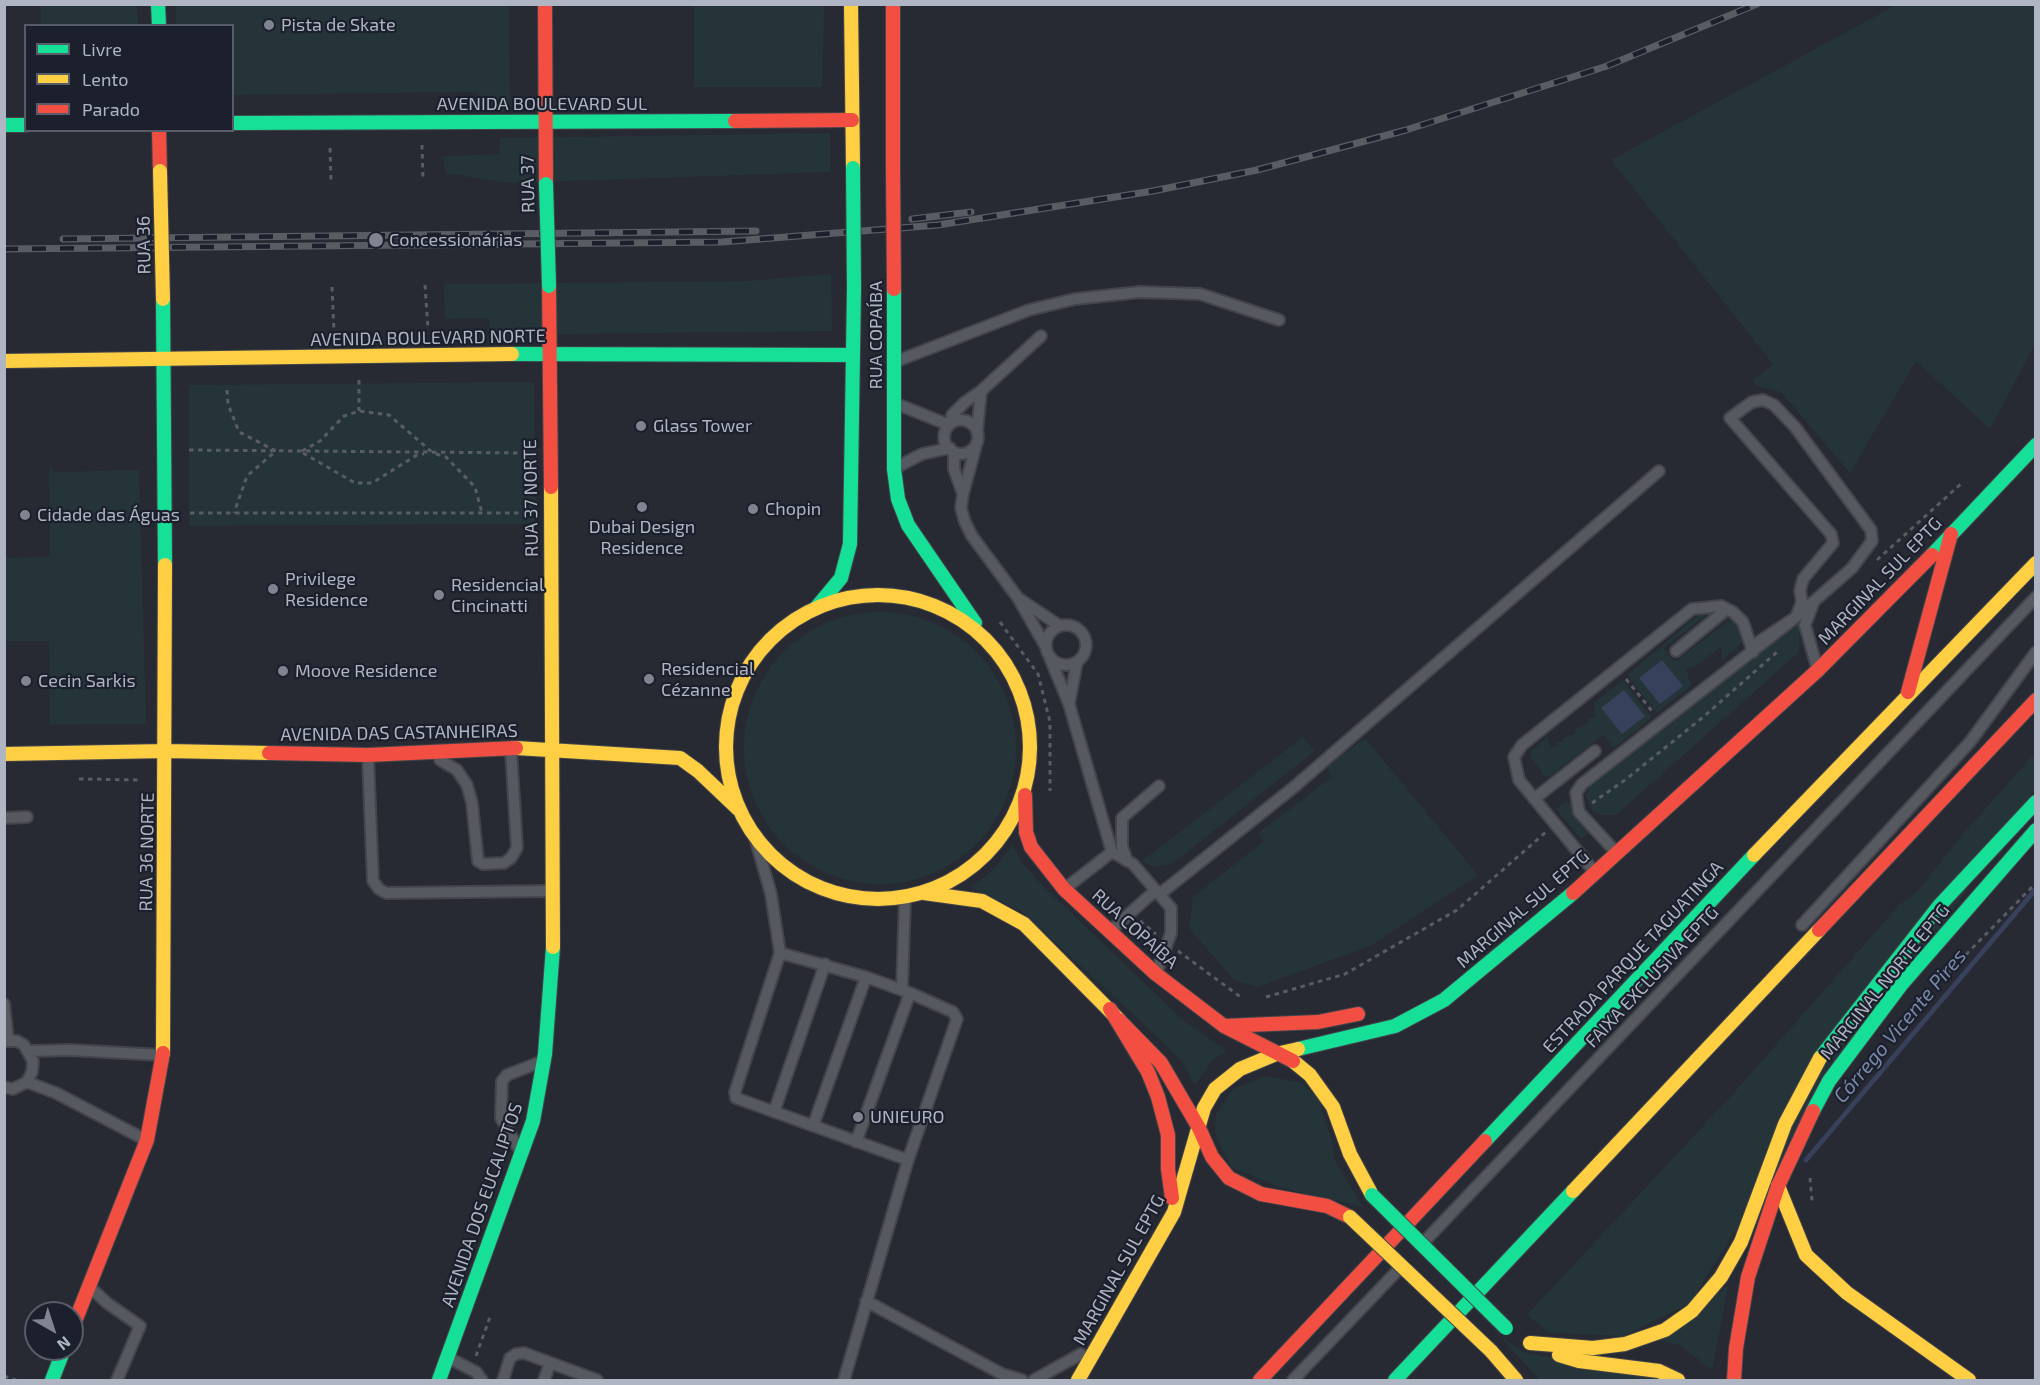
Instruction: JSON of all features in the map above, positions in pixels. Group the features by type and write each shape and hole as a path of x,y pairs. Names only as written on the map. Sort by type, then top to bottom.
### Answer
{"main road":[{"path":"158,4 159,24"},
{"name":"RUA 37","path":"545,4 544,121 549,286 547,354"},
{"name":"RUA COPAÍBA","path":"816,608 841,578 850,544 854,288 851,4"},
{"name":"RUA COPAÍBA","path":"893,4 894,469 898,499 908,525 986,638"},
{"name":"AVENIDA BOULEVARD SUL","path":"234,123 852,120"},
{"path":"4,125 24,125"},
{"name":"RUA 36","path":"159,132 163,358"},
{"name":"AVENIDA BOULEVARD NORTE","path":"4,361 547,354 853,355"},
{"name":"RUA 37 NORTE","path":"547,354 554,750"},
{"name":"RUA 36 NORTE","path":"83,1301 147,1140 163,1055 166,751 163,358"},
{"name":"MARGINAL SUL EPTG","path":"1078,1380 1102,1342 1174,1212 1204,1108 1215,1089 1240,1069 1276,1054 1395,1026 1444,1000 1554,910 1818,670 1875,616 2036,445"},
{"path":"1907,694 1951,534"},
{"name":"ESTRADA PARQUE TAGUATINGA","path":"1260,1380 1907,694 2036,563"},
{"path":"860,596 906,596 949,611 986,638 1011,670 1027,709 1031,750 1024,791 1009,825 987,854 957,877 924,892 904,897 871,900 837,895 806,882 787,869 755,838 738,810 726,764 729,716 746,672 776,634 816,608 860,596"},
{"path":"1391,1377 2036,700"},
{"path":"1957,784 2027,731"},
{"name":"AVENIDA DAS CASTANHEIRAS","path":"4,754 166,751 368,755 511,748 648,754 680,758 698,771 738,810"},
{"name":"AVENIDA DOS EUCALIPTOS","path":"440,1380 533,1121 544,1060 552,980 554,750"},
{"name":"RUA COPAÍBA","path":"1024,791 1026,832 1031,847 1064,889 1156,974 1224,1026 1295,1062 1310,1074 1334,1107 1350,1154 1372,1195 1506,1328 1548,1352 1579,1361 1659,1371 1678,1380"},
{"path":"1530,1343 1593,1348 1625,1344 1665,1330 1692,1311 1721,1277 1741,1242 1785,1124 1814,1067 1848,1020 1940,906 2036,802"},
{"name":"MARGINAL NORTE EPTG","path":"1734,1380 1736,1348 1746,1287 1763,1248 1778,1186 1801,1134 1829,1081 1901,985 2036,830"},
{"path":"924,892 982,901 1024,924 1161,1063 1200,1128 1212,1157 1229,1178 1261,1194 1327,1206 1350,1217 1491,1351 1516,1380"},
{"path":"1440,986 1488,964"},
{"path":"1110,1009 1148,1072 1158,1097 1168,1135 1168,1169 1174,1212"},
{"path":"1224,1026 1318,1022 1371,1012"},
{"path":"1778,1186 1806,1255 1846,1293 1970,1380"},
{"path":"1791,1251 1806,1255"},
{"path":"51,1380 59,1361"}],"lane":[{"path":"894,362 1029,310 1075,299 1140,292 1200,294 1279,320"},
{"path":"963,494 954,469 952,450 944,438 950,424 957,410 1041,336"},
{"path":"981,391 977,437 961,508 972,536 1018,598 1048,652 1069,704 1111,849 1127,861 1171,908 1172,922 1156,974"},
{"path":"1616,852 1579,812 1576,793 1582,784 1752,649 1796,617 1813,604 1852,568 1872,541 1870,530 1795,427 1774,405 1763,400 1752,402 1730,418 1831,534 1833,543 1803,579 1800,591 1802,602 1796,617"},
{"path":"894,402 950,424"},
{"path":"950,424 957,420 970,422 977,437"},
{"path":"894,469 922,454 952,450 968,452 977,437"},
{"path":"1109,931 1294,787 1659,471"},
{"name":"FAIXA EXCLUSIVA EPTG","path":"1293,1380 2036,597"},
{"path":"1018,598 1060,626"},
{"path":"1813,604 1805,625 1818,670"},
{"path":"1595,872 1534,799 1514,770 1514,757 1522,745 1692,609 1707,606 1727,609 1743,622 1752,649"},
{"path":"1676,651 1727,609"},
{"path":"1069,704 1077,662 1086,652 1090,636 1079,629 1078,622 1060,626 1049,634 1048,652 1060,665 1077,662"},
{"path":"1792,935 1970,742 2036,652"},
{"path":"423,753 446,762 457,770 467,785 472,803 476,856 483,864 504,863 512,858 517,848 511,748"},
{"path":"1534,799 1596,751"},
{"path":"368,755 373,881 379,889 386,893 554,891"},
{"path":"1064,889 1111,849 1117,818 1126,804 1157,784 1122,818 1122,846 1127,861"},
{"path":"4,818 27,817"},
{"path":"755,838 771,894 780,953 735,1092 736,1098 908,1160"},
{"path":"856,1142 906,992 904,897"},
{"path":"780,953 866,977 953,1012 957,1019 908,1160 844,1380"},
{"path":"774,1112 825,964"},
{"path":"813,1126 866,977"},
{"path":"4,1004 6,1040 17,1041 30,1051 33,1061 32,1072 27,1082 13,1089 4,1088"},
{"path":"30,1051 70,1050 163,1055"},
{"path":"522,1154 501,1118 502,1081 507,1075 544,1060"},
{"path":"27,1082 56,1093 147,1140"},
{"path":"1391,1377 1582,1163"},
{"path":"89,1286 107,1303 140,1326 117,1380"},
{"path":"866,1301 1002,1374 1022,1380"},
{"path":"1034,1380 1102,1342"},
{"path":"503,1380 510,1358 524,1353 593,1380"},
{"path":"448,1358 476,1372 482,1380"},
{"path":"544,1380 550,1364"}],"path":[{"path":"421,123 423,180"},
{"path":"425,285 429,356"},
{"path":"332,287 335,357"},
{"path":"358,357 359,411"},
{"path":"227,390 228,404 239,432 276,451"},
{"path":"301,451 320,441 344,416 359,411 389,415 433,453 446,457 475,487 482,513"},
{"path":"189,450 526,453"},
{"path":"234,513 247,476 276,451"},
{"path":"301,451 355,483 372,483 417,455 433,453"},
{"path":"189,513 536,513"},
{"path":"999,621 1038,674 1050,722 1050,792"},
{"path":"1624,676 1657,718"},
{"path":"72,779 139,779 146,782"},
{"path":"1944,977 2036,883"},
{"path":"1130,913 1166,943 1224,984 1239,998"},
{"path":"1809,1168 1813,1208"},
{"path":"4,1376 16,1380"}],"shaded area":[{"path":"1898,4 2035,5 2035,344 1990,429 1916,361 1850,473 1781,392 1756,386 1752,381 1773,364 1611,160"},
{"path":"41,5 137,5 138,24 41,24"},
{"path":"176,5 509,5 510,112 478,112 477,92 234,95 234,24 176,24"},
{"path":"694,5 824,5 822,87 694,87"},
{"path":"830,133 831,172 508,183 445,173 443,156 499,154 500,138"},
{"path":"831,274 832,331 490,335 489,318 445,319 444,284 748,281"},
{"path":"534,382 535,524 189,526 189,385"},
{"path":"49,465 54,472 139,470 146,724 50,725 49,641 5,641 5,558 50,557"},
{"path":"1705,609 1708,614 1664,648 1675,662 1728,621 1737,622 1743,641 1722,661 1721,647 1696,666 1686,669 1691,686 1657,713 1627,675"},
{"path":"867,612 893,612 932,622 956,635 976,652 993,672 1006,696 1014,721 1016,748 1014,775 1006,800 993,824 976,844 956,861 932,874 907,882 867,884 840,878 816,868 794,853 775,834 760,812 750,788 744,761 744,735 750,708 760,684 775,662 794,643 816,628 840,618"},
{"path":"1799,620 1799,652 1616,815 1601,815 1592,810 1586,796 1590,783"},
{"path":"1623,680 1652,718 1614,748 1603,735 1550,776 1545,777 1531,758 1531,751 1548,736 1550,747 1556,747 1557,742 1563,742 1563,738 1575,733 1575,729 1588,723 1588,719 1595,718 1594,703"},
{"path":"1303,737 1315,751 1172,864 1154,867 1142,861"},
{"path":"1365,738 1478,875 1372,945 1258,987 1235,981 1189,928 1193,897 1264,841 1258,833 1332,777 1326,767"},
{"path":"2035,753 2035,789 1735,1231 1690,1303 1624,1336 1550,1333 1527,1315 1731,1096 1900,904 1916,893 1962,835"},
{"path":"1567,800 1592,831 1581,839 1556,809"},
{"path":"1013,845 1020,860 1042,885 1184,1021 1227,1051 1213,1060 1195,1085 1181,1060 1163,1042 1021,911 971,888 992,871"},
{"path":"1265,1076 1300,1082 1318,1097 1332,1141 1334,1159 1363,1207 1282,1188 1231,1167 1215,1134 1216,1114 1233,1089"},
{"path":"1728,1286 1712,1370 1679,1345 1657,1340"},
{"path":"1499,1336 1526,1353 1676,1380 1540,1380"}],"water":[{"path":"1662,660 1683,686 1660,704 1639,678"},
{"path":"1624,690 1645,716 1622,734 1601,708"}],"waterway":[{"name":"Córrego Vicente Pires","path":"1806,1160 2036,889"}],"railway":[{"path":"4,249 722,242 938,225 1153,191 1257,170 1406,130 1607,66 1757,4"},
{"path":"912,219 971,212"},
{"path":"63,239 756,231"}],"traffic: fast":[{"path":"158,4 159,24"},
{"path":"234,123 735,121"},
{"path":"4,125 24,125"},
{"path":"853,168 854,288"},
{"path":"546,184 549,286"},
{"path":"816,608 841,578 850,544 854,288"},
{"path":"894,289 894,469 898,499 908,525 975,623"},
{"path":"163,299 165,565"},
{"path":"512,354 853,355"},
{"path":"1932,555 2036,445"},
{"path":"1820,1058 1939,906 2036,802"},
{"path":"1813,1111 1829,1081 1901,985 2036,830"},
{"path":"1485,1141 1754,855"},
{"path":"1298,1049 1395,1026 1444,1000 1573,893"},
{"path":"439,1380 533,1121 545,1054 553,947"},
{"path":"1395,1380 1573,1191"},
{"path":"1372,1195 1506,1328"},
{"path":"52,1380 59,1361"}],"traffic: slow":[{"path":"851,4 853,168"},
{"path":"160,171 163,299"},
{"path":"4,361 512,354"},
{"path":"551,487 553,947"},
{"path":"1754,855 2036,563"},
{"path":"163,1053 165,565"},
{"path":"878,595 908,598 936,607 962,621 985,640 1004,663 1018,689 1027,717 1030,747 1027,777 1018,805 1004,831 985,854 962,873 936,887 908,896 878,899 848,896 820,887 794,873 771,854 752,831 738,805 729,777 726,747 729,717 738,689 752,663 771,640 794,621 820,607 848,598 878,595"},
{"path":"516,748 680,758 698,771 738,809"},
{"path":"4,754 166,751 269,753"},
{"path":"924,893 982,901 1024,924 1119,1020"},
{"path":"1573,1191 1819,930"},
{"path":"1078,1380 1174,1212 1204,1108 1215,1089 1240,1069 1276,1054 1298,1049"},
{"path":"1530,1343 1593,1348 1625,1344 1665,1330 1692,1311 1721,1277 1741,1242 1785,1124 1820,1058"},
{"path":"1293,1061 1310,1075 1333,1107 1350,1154 1372,1195"},
{"path":"1778,1186 1806,1255 1847,1293 1969,1380"},
{"path":"1350,1217 1491,1351"},
{"path":"1491,1351 1516,1380"},
{"path":"1559,1355 1579,1361 1659,1371 1678,1380"}],"traffic: jam":[{"path":"545,4 546,184"},
{"path":"893,4 893,170"},
{"path":"735,121 852,120"},
{"path":"159,132 160,171"},
{"path":"893,170 894,289"},
{"path":"549,286 551,487"},
{"path":"1908,692 1951,534"},
{"path":"1573,893 1818,670 1932,555"},
{"path":"1819,930 2036,700"},
{"path":"269,753 368,755 516,748"},
{"path":"1025,795 1026,832 1031,847 1064,889 1156,974 1224,1026 1293,1061"},
{"path":"1110,1009 1148,1072 1158,1097 1168,1135 1168,1169 1172,1198"},
{"path":"1224,1026 1318,1022 1358,1014"},
{"path":"1119,1020 1161,1063 1199,1128 1212,1157 1229,1178 1261,1194 1327,1206 1350,1217"},
{"path":"83,1301 147,1140 163,1053"},
{"path":"1734,1380 1736,1348 1748,1277 1778,1186 1813,1111"},
{"path":"1260,1380 1485,1141"}],"place":[{"name":"Pista de Skate","path":"269,25"},
{"name":"Concessionárias","path":"376,240"},
{"name":"Glass Tower","path":"641,426"},
{"name":"Dubai Design Residence","path":"642,507"},
{"name":"Chopin","path":"753,509"},
{"name":"Cidade das Águas","path":"25,515"},
{"name":"Privilege Residence","path":"273,589"},
{"name":"Residencial Cincinatti","path":"439,595"},
{"name":"Moove Residence","path":"283,671"},
{"name":"Residencial Cézanne","path":"649,679"},
{"name":"Cecin Sarkis","path":"26,681"},
{"name":"UNIEURO","path":"858,1117"}]}
